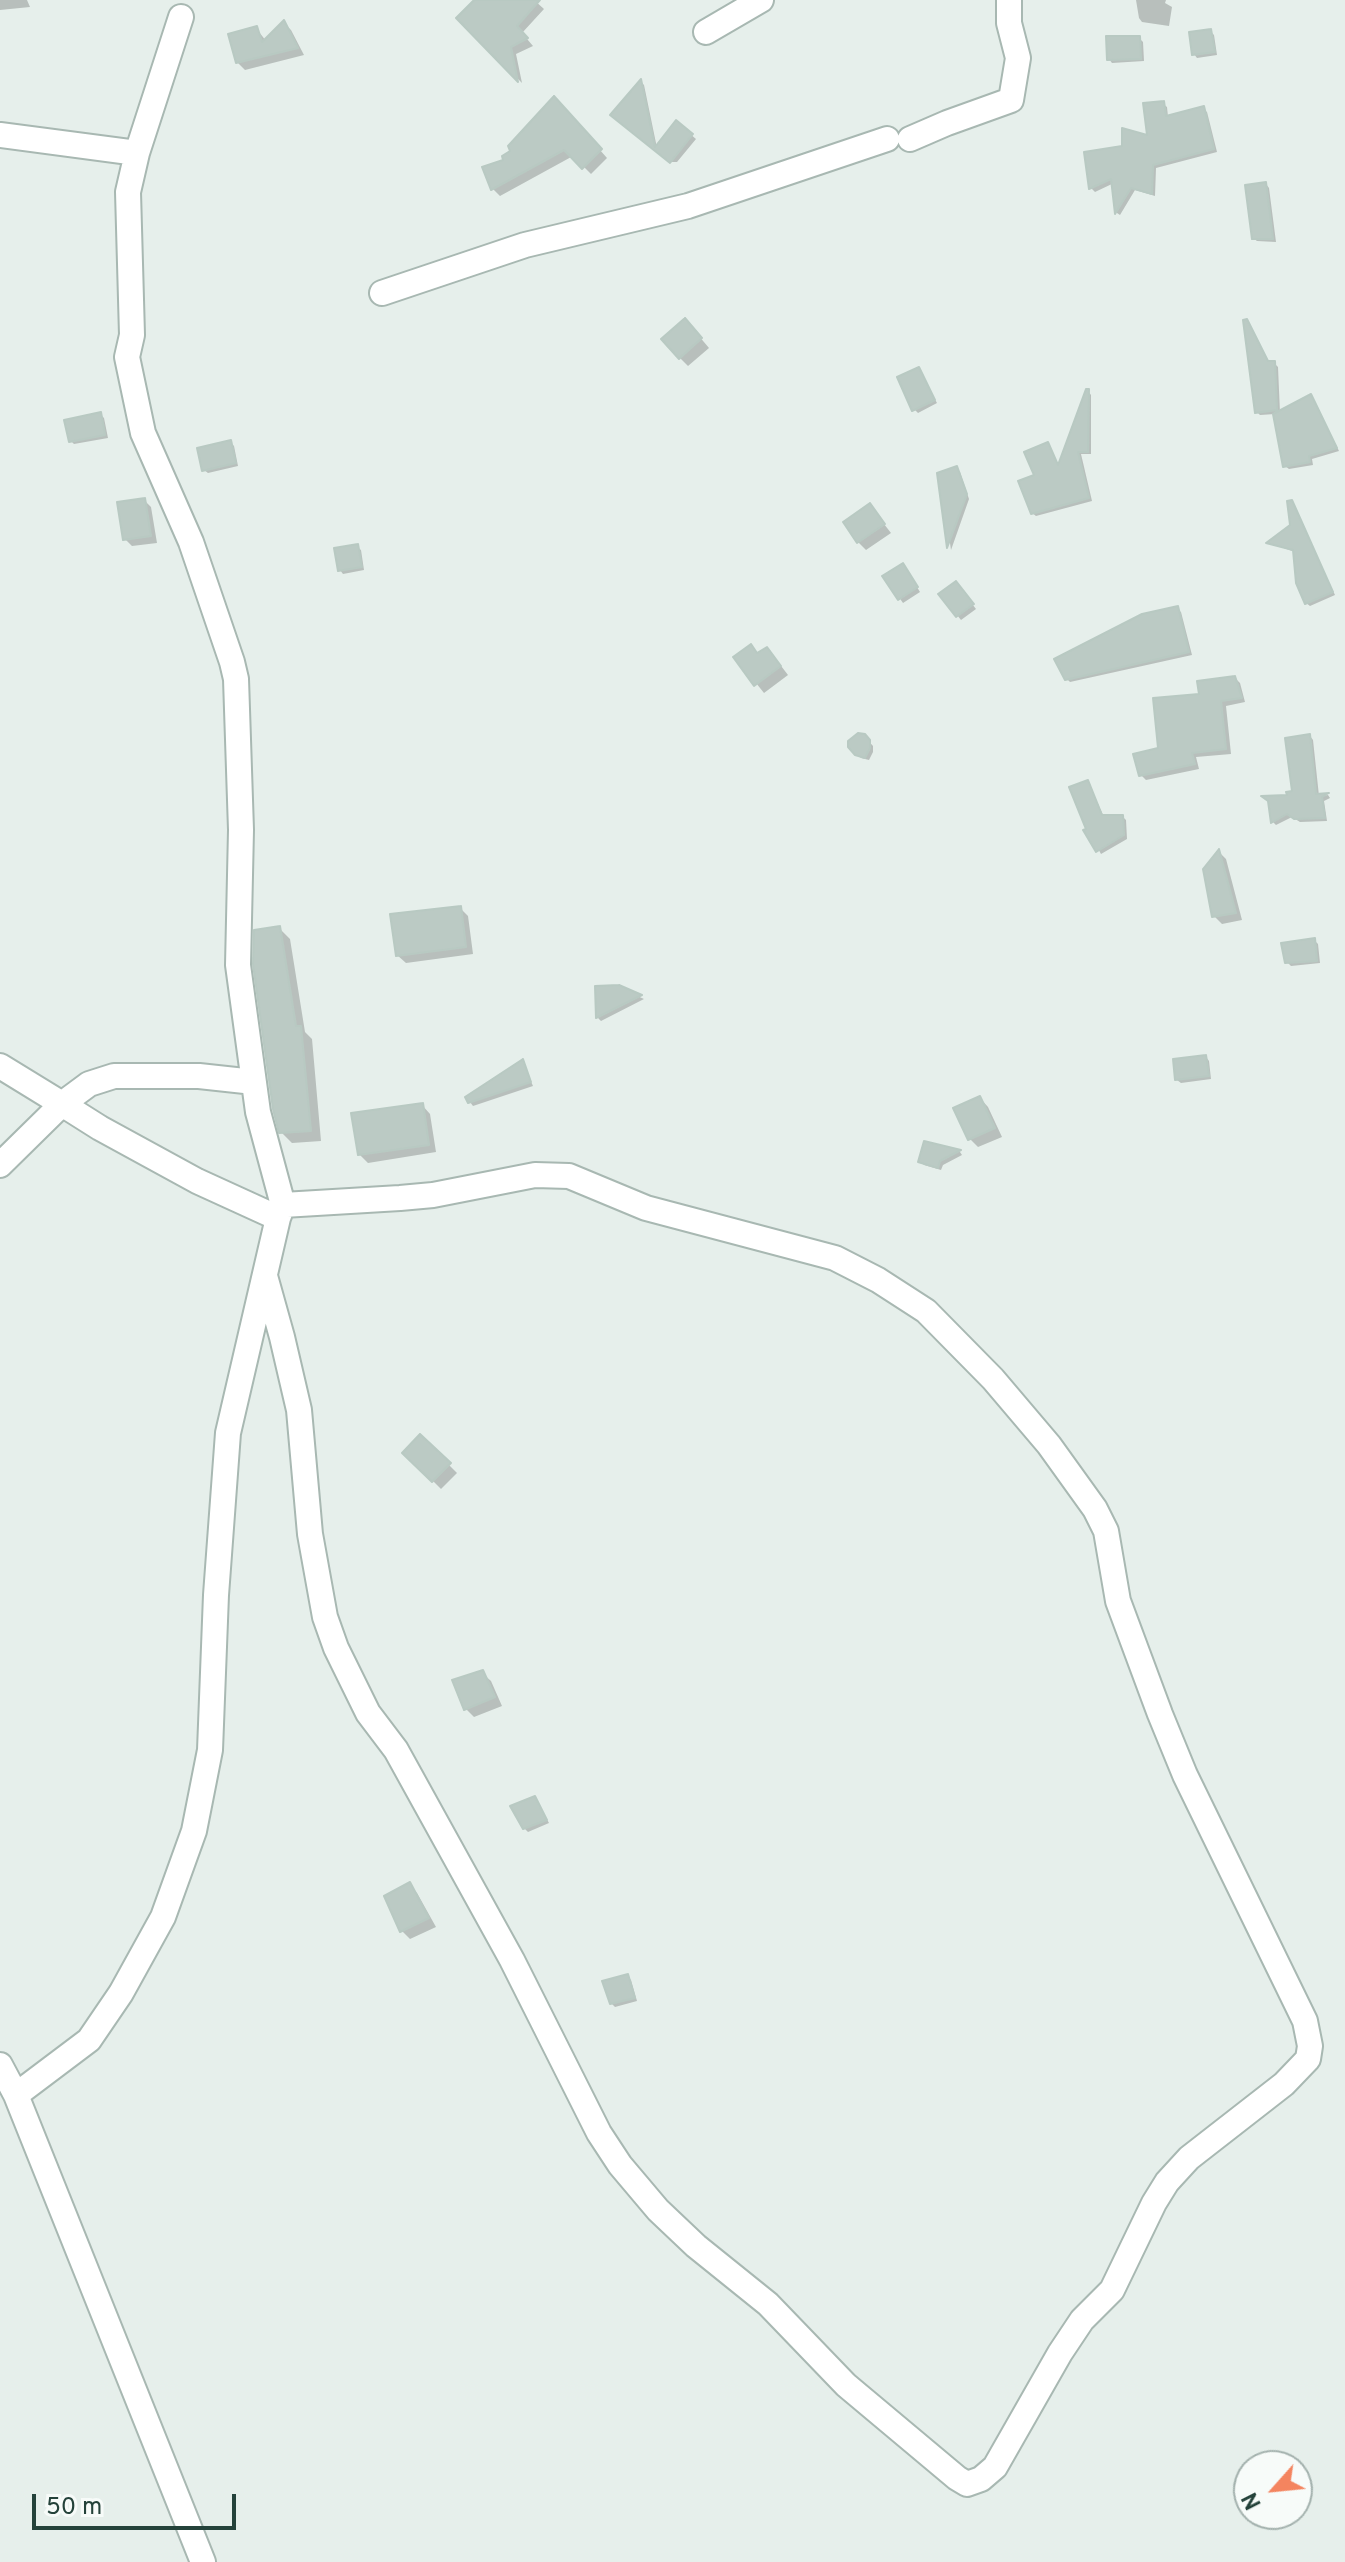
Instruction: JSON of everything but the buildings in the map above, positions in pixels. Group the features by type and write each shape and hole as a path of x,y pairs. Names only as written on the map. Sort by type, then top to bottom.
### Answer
{"street":[{"path":"706,32 761,0"},
{"path":"382,293 525,245 688,206 1011,100 1018,58 1009,23 1009,0"},
{"path":"16,2095 89,2040 121,1993 163,1917 194,1831 210,1750 216,1595 228,1433 280,1212 254,1082 238,965 241,830 236,679 191,542 143,433 127,357 132,335 128,192 137,153 181,17"},
{"path":"0,135 137,153"},
{"path":"0,1066 100,1128 197,1181 280,1212 411,1197 520,1177 569,1176 646,1208 835,1258 878,1280 926,1311 993,1379 1049,1445 1095,1509 1106,1531 1118,1601 1160,1714 1185,1775 1305,2021 1310,2046 1308,2059 1284,2084 1189,2158 1167,2182 1112,2290 1082,2320 995,2467 981,2479 967,2484 957,2478 846,2385 778,2314 658,2210 620,2165 599,2133 512,1960 396,1750 368,1713 336,1648 325,1617 310,1534 299,1410 265,1276"},
{"path":"0,1165 62,1104 89,1084 114,1076 199,1076 254,1082"},
{"path":"0,2065 16,2095 203,2562"}]}
